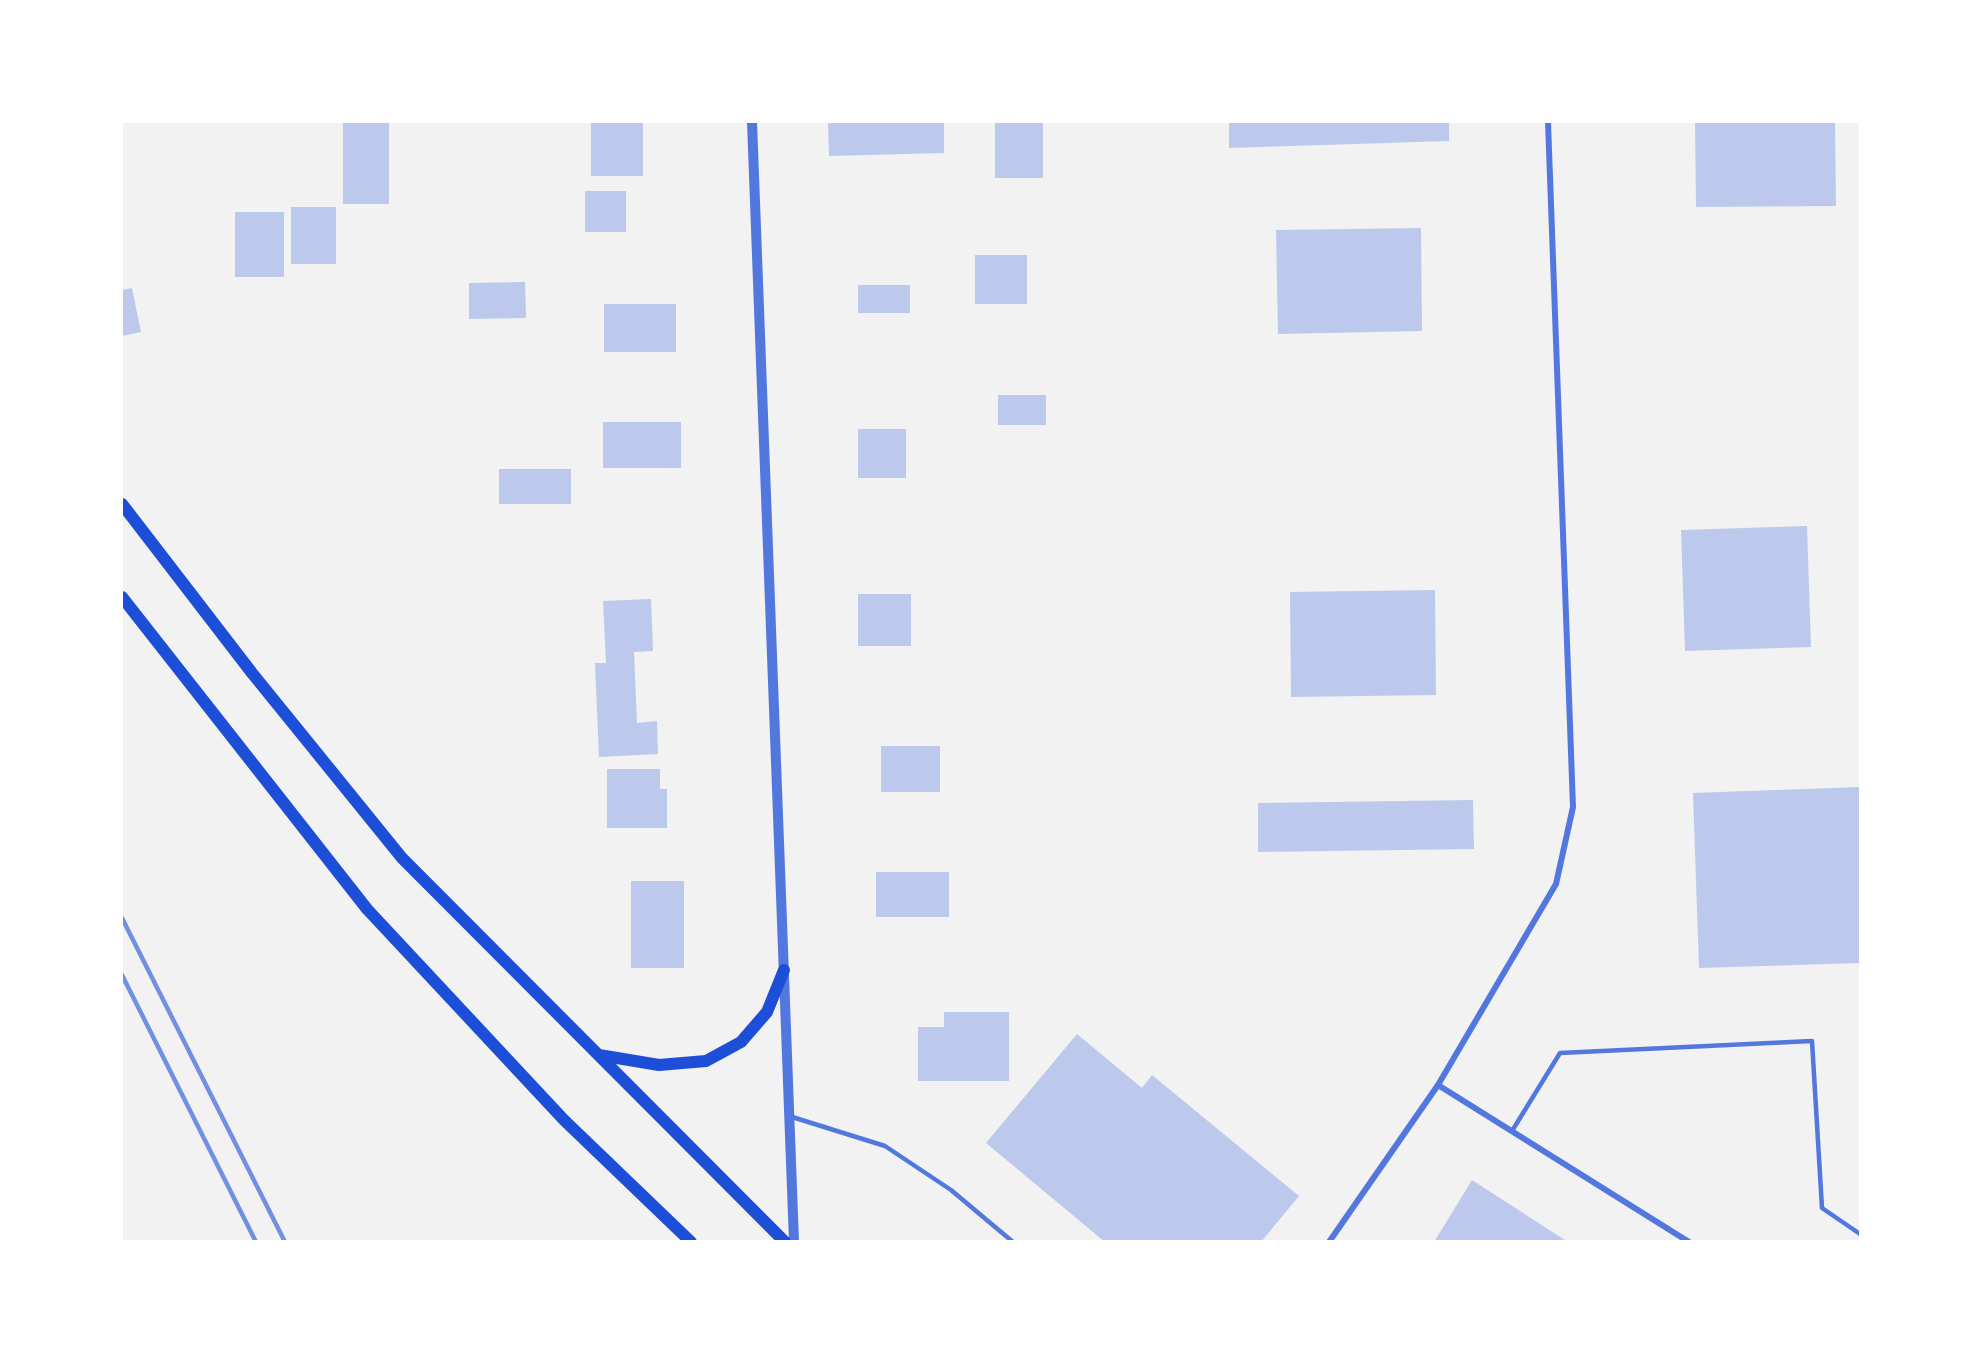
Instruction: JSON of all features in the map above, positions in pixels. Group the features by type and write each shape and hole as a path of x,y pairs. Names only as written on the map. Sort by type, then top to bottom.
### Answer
{"main road":[{"path":"122,504 252,673 402,858 785,1242"},
{"path":"122,597 366,909 564,1120 691,1242"},
{"path":"599,1055 659,1065 706,1061 741,1042 767,1012 784,970"}],"street":[{"path":"753,122 794,1242"},
{"path":"1329,1242 1438,1085 1556,884 1573,807 1548,122"},
{"path":"1438,1085 1689,1242"}],"lane":[{"path":"1512,1131 1560,1053 1812,1041 1822,1208 1860,1234"},
{"path":"789,1116 885,1146 951,1190 1013,1242"}],"building":[{"path":"591,122 643,122 643,176 591,176"},
{"path":"828,122 944,122 944,153 829,156"},
{"path":"995,122 1043,122 1043,178 995,178"},
{"path":"1229,122 1449,122 1449,141 1229,148"},
{"path":"1695,122 1835,122 1836,206 1696,207"},
{"path":"343,123 389,123 389,204 343,204"},
{"path":"585,191 626,191 626,232 585,232"},
{"path":"291,207 336,207 336,264 291,264"},
{"path":"235,212 284,212 284,277 235,277"},
{"path":"1421,228 1422,331 1278,334 1276,230"},
{"path":"975,255 1027,255 1027,304 975,304"},
{"path":"525,282 526,318 469,319 469,283"},
{"path":"858,285 910,285 910,313 858,313"},
{"path":"132,288 141,332 122,336 122,290"},
{"path":"604,304 676,304 676,352 604,352"},
{"path":"998,395 1046,395 1046,425 998,425"},
{"path":"603,422 681,422 681,468 603,468"},
{"path":"858,429 906,429 906,478 858,478"},
{"path":"499,469 571,469 571,504 499,504"},
{"path":"1807,526 1811,647 1685,651 1681,530"},
{"path":"1435,590 1436,695 1291,697 1290,592"},
{"path":"858,594 911,594 911,646 858,646"},
{"path":"651,599 653,651 634,652 637,723 657,721 658,754 599,757 595,663 606,663 603,601"},
{"path":"881,746 940,746 940,792 881,792"},
{"path":"607,769 660,769 660,789 667,789 667,828 607,828"},
{"path":"1860,787 1860,963 1699,968 1693,793"},
{"path":"1473,800 1474,849 1258,852 1258,803"},
{"path":"876,872 949,872 949,917 876,917"},
{"path":"631,881 684,881 684,968 631,968"},
{"path":"944,1012 1009,1012 1009,1081 918,1081 918,1027 944,1027"},
{"path":"1077,1034 1142,1088 1152,1075 1299,1196 1261,1242 1105,1242 986,1143"},
{"path":"1472,1180 1568,1242 1434,1242"}],"railway":[{"path":"122,918 285,1242"},
{"path":"122,975 256,1242"}]}
